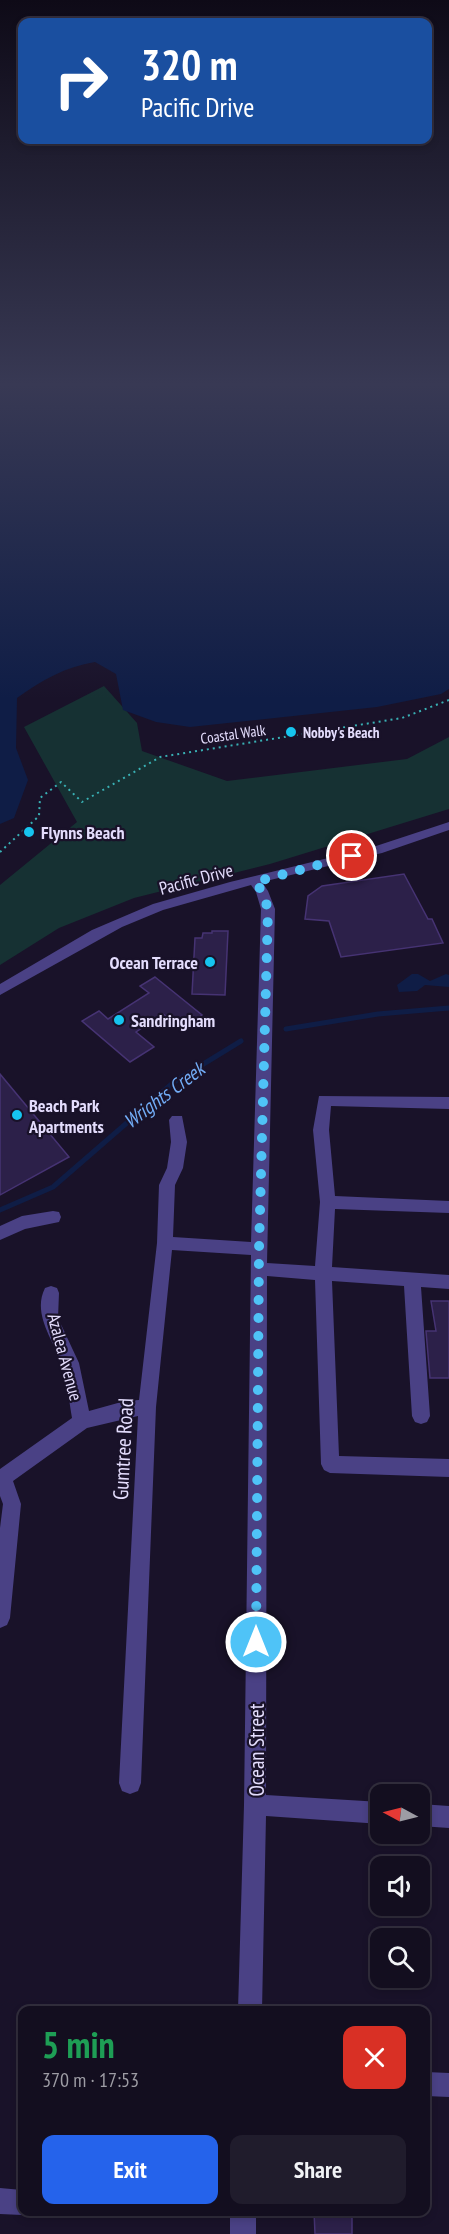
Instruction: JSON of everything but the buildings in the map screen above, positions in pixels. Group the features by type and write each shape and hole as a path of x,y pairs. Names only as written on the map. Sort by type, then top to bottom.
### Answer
{"street":[{"name":"Pacific Drive","path":"0,990 33,969 133,917 204,893 372,851 449,826"},
{"name":"Ocean Street","path":"250,2006 255,1805 259,1250 268,909 262,891 255,882"},
{"path":"449,1103 324,1100 321,1130 328,1202 323,1274 330,1464 449,1468"},
{"name":"Gumtree Road","path":"130,1783 147,1407 165,1243 167,1185 175,1168 179,1142 177,1120"},
{"path":"328,1202 449,1207"},
{"path":"0,1233 22,1223 53,1217"},
{"path":"165,1243 259,1250"},
{"path":"259,1269 449,1282"},
{"path":"412,1279 421,1416"},
{"name":"Azalea Avenue","path":"51,1293 50,1318 70,1363 82,1421"},
{"path":"0,1618 12,1504 2,1479 82,1421 125,1408 147,1407"},
{"path":"255,1805 370,1812"},
{"path":"430,1816 449,1817"},
{"path":"430,2084 449,2085"},
{"path":"0,2201 18,2202"},
{"path":"243,2216 243,2234"}],"path":[{"name":"Coastal Walk","path":"0,852 39,816 40,798 61,782 82,802 160,757 199,748 329,732 402,718 449,700"}],"green space":[{"path":"104,686 137,723 142,751 227,781 407,759 449,737 449,809 270,864 134,898 59,928 0,965 0,885 77,822 24,727"}],"water":[{"path":"0,490 449,490 449,689 441,694 377,707 190,727 156,722 123,710 116,674 95,662 74,667 45,680 17,698 16,748 28,780 14,818 0,824"},
{"path":"412,974 418,974 430,981 446,974 449,975 449,987 425,985 417,991 399,992 397,985"}],"waterway":[{"name":"Wrights Creek","path":"286,1029 378,1014 449,1008"},
{"name":"Wrights Creek","path":"0,1210 53,1187 174,1082 241,1041"}],"place":[{"name":"Nobby's Beach","path":"291,732"},
{"name":"Flynns Beach","path":"29,832"},
{"name":"Ocean Terrace","path":"210,962"},
{"name":"Sandringham","path":"119,1020"},
{"name":"Beach Park Apartments","path":"17,1115"}],"route":[{"path":"256,1642 259,1250 268,909 262,891 255,882 352,856"}]}
